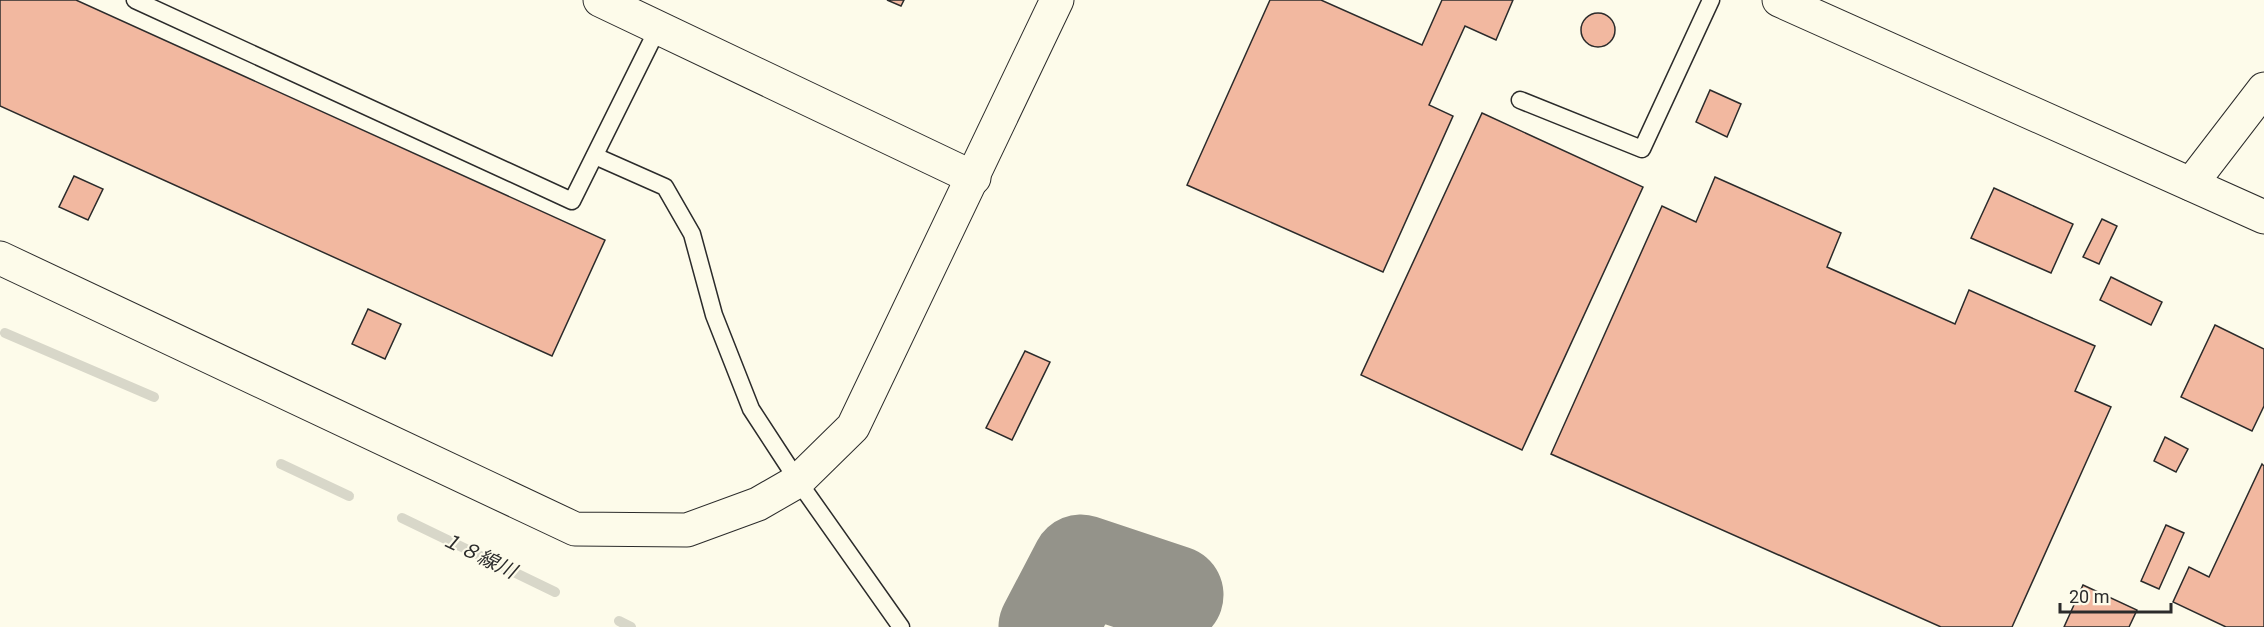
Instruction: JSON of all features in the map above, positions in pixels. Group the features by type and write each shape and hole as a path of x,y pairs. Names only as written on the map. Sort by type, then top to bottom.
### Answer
{"street":[{"path":"600,0 659,26 974,178"},
{"path":"0,258 575,528 687,530 758,504 798,481 853,427 974,178 1057,0"},
{"path":"1779,0 2264,217"},
{"path":"2191,184 2264,89"}],"lane":[{"path":"135,0 572,201 659,26"},
{"path":"1520,100 1642,149 1711,0"},
{"path":"595,156 665,187 692,234 714,315 750,409 901,627"}],"building":[{"path":"0,0 76,0 605,240 552,356 0,106"},
{"path":"887,0 904,0 901,6"},
{"path":"1270,0 1321,0 1422,45 1442,0 1513,0 1496,40 1465,26 1429,105 1453,116 1383,272 1187,185"},
{"path":"1598,13 1610,18 1615,30 1610,42 1598,47 1586,42 1581,30 1586,18"},
{"path":"1710,90 1741,104 1727,137 1696,122"},
{"path":"1482,113 1643,187 1522,450 1361,375"},
{"path":"74,176 103,189 88,220 59,207"},
{"path":"1715,177 1841,233 1827,267 1955,324 1969,290 2095,346 2075,391 2111,407 2012,627 1941,627 1551,454 1662,206 1696,222"},
{"path":"1994,188 2073,224 2051,273 1971,238"},
{"path":"2102,219 2117,226 2099,264 2083,257"},
{"path":"2111,277 2162,302 2151,325 2100,300"},
{"path":"368,309 401,324 385,359 352,344"},
{"path":"2215,325 2264,349 2264,406 2252,431 2181,397"},
{"path":"1025,351 1050,362 1012,440 986,428"},
{"path":"2165,437 2188,449 2176,472 2154,461"},
{"path":"2262,464 2264,466 2264,627 2226,627 2173,602 2189,567 2209,577"},
{"path":"2166,525 2184,533 2159,589 2141,581"},
{"path":"2083,585 2137,610 2129,627 2064,627"}],"waterway":[{"name":"１８線川","path":"5,333 154,397"},
{"name":"１８線川","path":"281,464 349,496"},
{"name":"１８線川","path":"402,518 555,592"},
{"name":"１８線川","path":"619,621 631,627"}],"taxiway":[{"path":"1048,627 1081,564 1174,595"}]}
